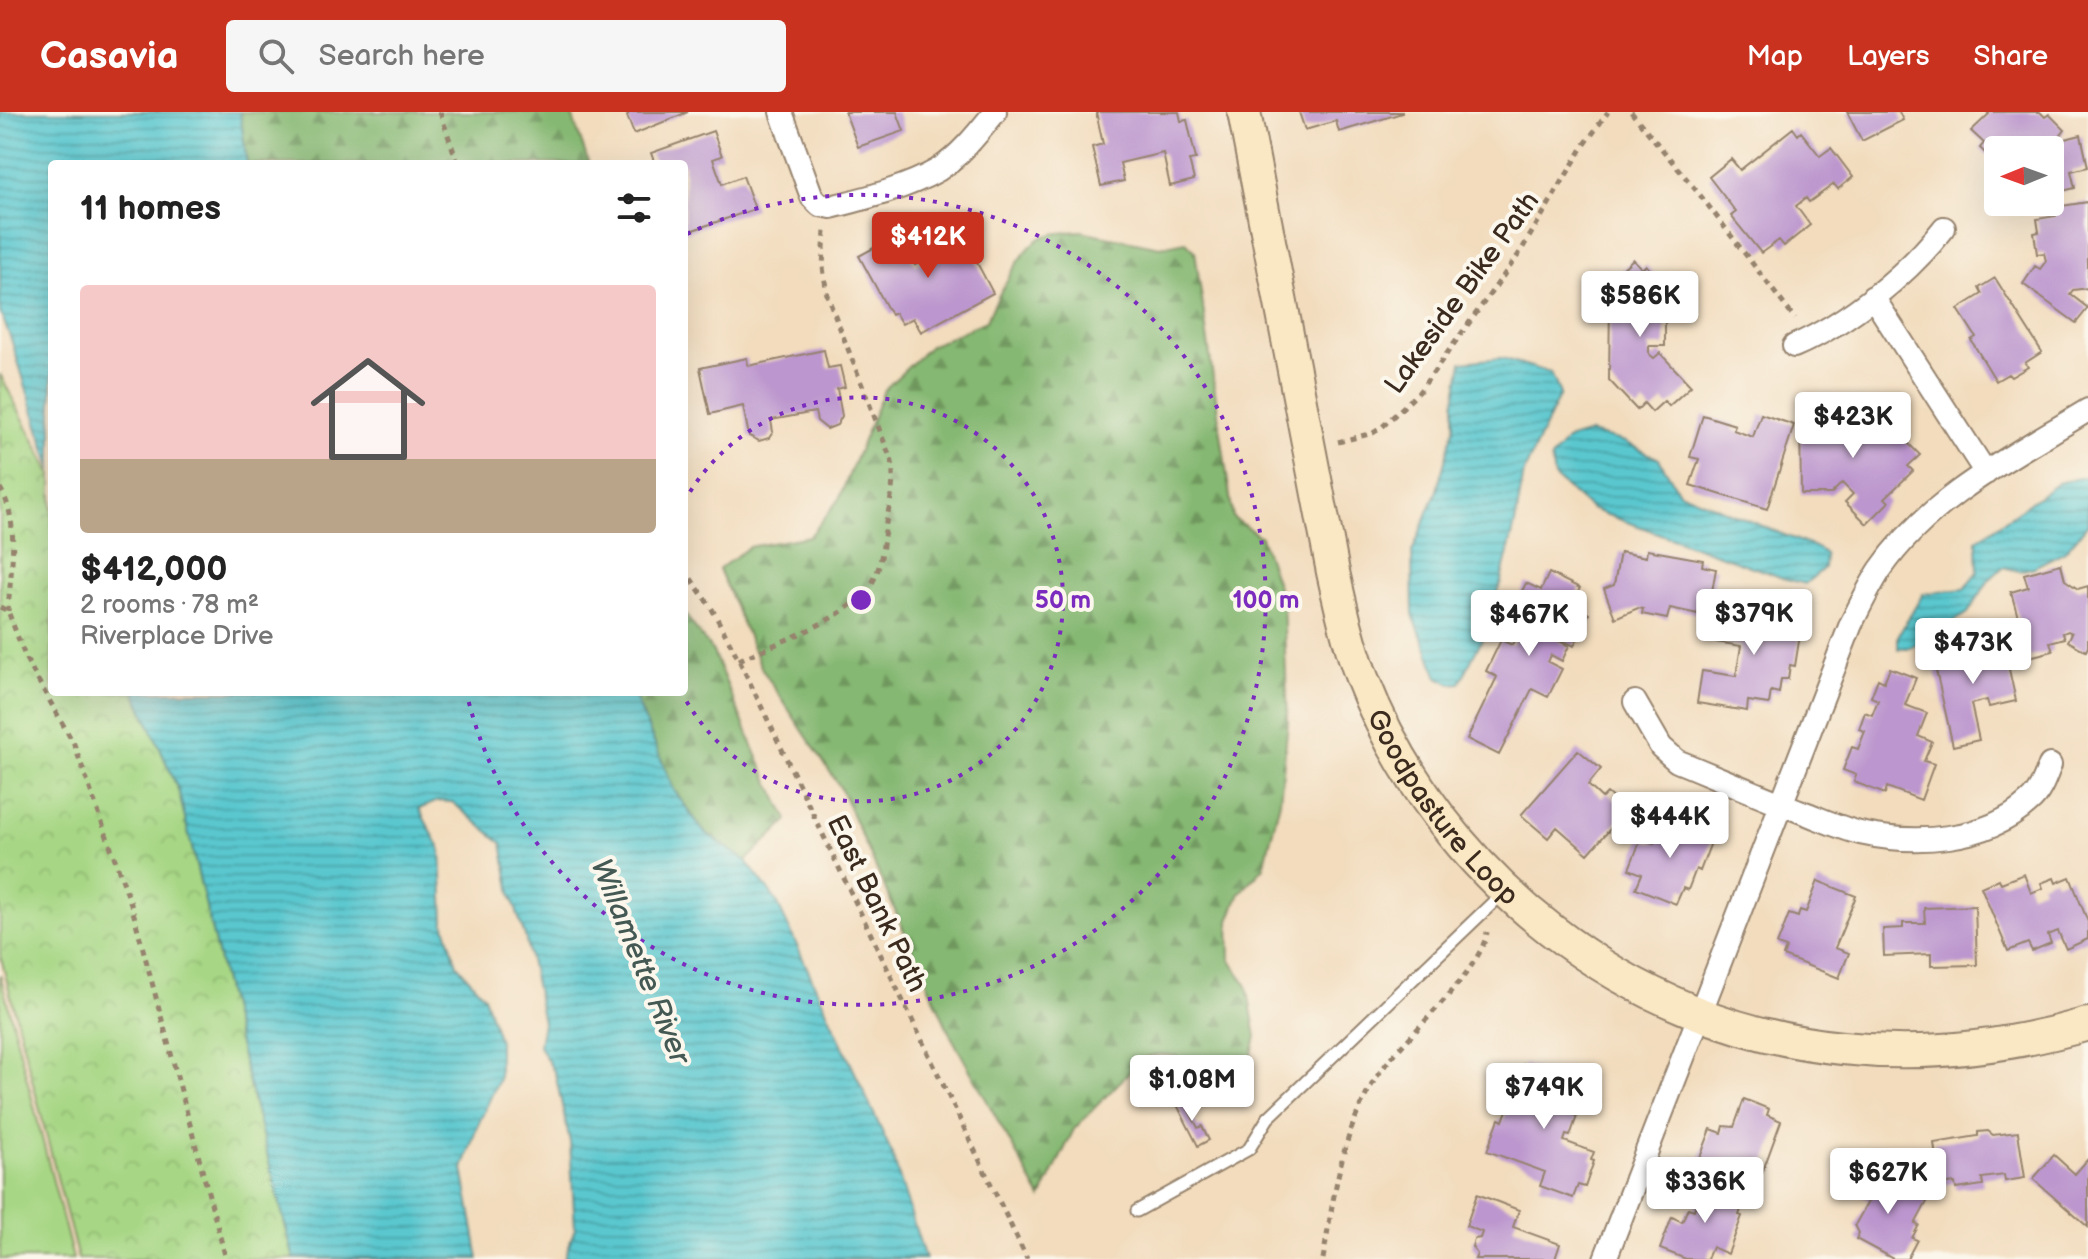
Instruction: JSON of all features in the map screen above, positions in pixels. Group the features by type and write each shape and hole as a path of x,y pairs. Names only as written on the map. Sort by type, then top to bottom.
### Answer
{"street":[{"path":"781,112 812,197 825,207 912,182 940,168 963,149 995,112"},
{"name":"Goodpasture Loop","path":"1244,112 1340,606 1362,679 1397,750 1424,794 1472,857 1505,891 1597,963 1657,996 1698,1014 1744,1028 1802,1042 1888,1051 1989,1046 2088,1024"},
{"path":"1802,342 1873,297 1927,249 1944,228"},
{"path":"1873,297 1986,473"},
{"path":"1605,1259 1851,624 1880,571 1924,521 1986,473 2088,410"},
{"path":"1635,702 1654,737 1669,756 1861,833 1911,839 1946,837 1977,830 2016,812 2036,794 2050,765"}],"lane":[{"path":"1137,1211 1249,1149 1268,1118 1505,891"}],"path":[{"path":"440,112 457,160"},
{"name":"Lakeside Bike Path","path":"1309,449 1373,433 1407,405 1519,254 1583,147 1608,112"},
{"path":"1631,112 1700,195 1802,342"},
{"path":"739,660 844,609 872,582 879,565 893,485 892,462 827,295 823,267 825,207"},
{"path":"0,488 7,500 12,541 8,611 26,659 74,744 131,904 226,1259"},
{"name":"East Bank Path","path":"688,575 711,607 739,660 1027,1259"},
{"path":"0,607 8,611"},
{"path":"1323,1259 1342,1154 1363,1099 1380,1072 1477,957 1488,930 1476,918"}],"green space":[{"path":"240,112 571,112 588,160 246,160"},
{"path":"1081,231 1160,247 1186,242 1195,251 1233,518 1261,537 1283,603 1288,721 1280,801 1264,867 1240,893 1229,921 1230,959 1247,986 1256,1037 1247,1074 1230,1083 1175,1056 1153,1056 1141,1060 1074,1129 1041,1198 951,1036 840,787 762,669 719,569 749,547 810,536 839,499 884,390 930,346 986,321 1010,274 1035,243 1052,234"},
{"path":"0,374 48,467 48,696 137,696 178,789 294,1259 78,1259 0,954"},
{"path":"688,618 713,652 788,820 746,861 704,832 674,790 635,696 688,696"},
{"path":"0,974 73,1259 0,1259"}],"water":[{"path":"0,112 240,112 246,160 48,160 48,457 0,312"},
{"path":"1502,358 1551,373 1560,394 1524,472 1515,524 1491,621 1460,683 1451,684 1438,677 1413,615 1412,552 1437,490 1455,425 1455,401 1462,362"},
{"path":"1590,433 1625,442 1659,459 1679,492 1819,549 1825,554 1824,568 1805,584 1591,509 1554,477 1551,459 1566,440"},
{"path":"2088,476 2088,524 2065,551 2019,571 2003,567 1989,580 1968,613 1909,648 1898,649 1898,636 1923,594 1964,589 1978,572 1977,540 2058,483"},
{"name":"Willamette River","path":"137,696 635,696 674,790 704,832 746,861 776,900 891,1151 925,1259 564,1259 575,1228 570,1142 555,1073 539,1046 543,1022 525,936 511,894 502,843 452,802 438,801 419,809 441,850 444,922 457,965 484,996 499,1041 499,1079 476,1129 463,1169 479,1259 294,1259 178,789"}],"building":[{"path":"630,112 688,112 634,134 627,116"},
{"path":"845,112 897,112 904,131 858,147"},
{"path":"1096,112 1179,112 1181,121 1187,120 1196,159 1189,160 1194,180 1170,186 1163,153 1120,163 1124,181 1101,186 1092,147 1103,144"},
{"path":"1299,112 1402,113 1339,132 1336,121 1305,130"},
{"path":"1847,112 1899,112 1903,120 1862,141"},
{"path":"1987,112 2040,112 2045,117 2049,114 2065,130 2061,136 1984,136 1984,143 1971,131 1989,114"},
{"path":"1793,128 1798,135 1801,132 1820,156 1831,148 1853,177 1838,189 1834,184 1809,202 1806,198 1796,206 1810,225 1784,246 1779,240 1761,253 1731,216 1736,212 1709,177 1731,159 1740,170"},
{"path":"713,131 722,156 713,159 722,184 743,176 755,209 688,232 688,160 654,160 651,153"},
{"path":"2081,135 2088,167 2071,171 2075,188 2064,191 2064,139"},
{"path":"2088,202 2088,288 2073,290 2070,294 2088,308 2076,323 2023,284 2035,266 2040,269 2046,261 2044,253 2037,254 2034,233 2039,232 2037,219 2064,216 2064,206"},
{"path":"965,226 981,256 975,259 993,293 921,332 913,318 902,324 895,313 891,315 859,256 890,239 897,252 905,247 915,265 949,247 944,238"},
{"path":"1633,259 1642,269 1646,265 1670,299 1665,303 1665,346 1649,346 1649,354 1654,358 1660,353 1691,386 1669,406 1664,401 1652,412 1644,403 1637,410 1609,380 1610,300 1601,289"},
{"path":"1995,278 2042,352 2025,363 2028,367 1996,381 1971,340 1976,337 1958,309 1982,294 1979,288"},
{"path":"824,350 828,368 840,366 845,387 837,389 842,416 837,425 827,429 817,421 815,412 771,420 773,432 769,438 759,441 749,436 743,406 710,414 700,368 747,358 748,366"},
{"path":"1820,413 1855,413 1855,418 1877,418 1877,432 1884,425 1897,439 1901,436 1920,455 1908,466 1913,471 1885,498 1889,502 1867,524 1845,502 1853,494 1842,483 1831,494 1801,494 1800,418 1820,418"},
{"path":"1761,414 1794,425 1767,509 1690,485 1699,459 1690,457 1703,415 1735,425 1733,430 1753,437"},
{"path":"1647,550 1703,560 1702,566 1716,569 1709,608 1699,606 1698,614 1670,608 1667,619 1642,614 1643,609 1638,608 1615,618 1604,589 1614,585 1620,552 1646,557"},
{"path":"2061,564 2065,580 2078,589 2088,586 2088,647 2086,651 2068,641 2072,633 2068,631 2063,633 2065,638 2050,642 2053,651 2029,657 2011,592 2028,587 2024,574"},
{"path":"1549,573 1580,588 1571,605 1589,614 1574,646 1560,639 1569,646 1562,661 1551,655 1548,662 1562,669 1548,697 1532,689 1499,755 1467,739 1497,677 1486,671 1501,640 1512,645 1525,620 1511,613 1526,583 1541,590"},
{"path":"1742,601 1787,608 1786,614 1803,616 1795,666 1790,665 1788,679 1781,679 1779,693 1771,691 1769,704 1748,701 1747,711 1697,703 1702,671 1736,676 1741,646 1716,642 1720,621 1738,624"},
{"path":"1995,634 2003,642 2016,701 1989,707 1987,700 1971,704 1979,740 1953,746 1933,657 1957,651 1959,659 1982,653 1980,646 1986,637"},
{"path":"1890,668 1916,678 1905,705 1927,713 1918,736 1932,742 1924,761 1934,764 1921,800 1887,787 1885,794 1854,782 1856,775 1843,770 1852,747 1858,749 1865,731 1859,729 1865,712 1872,715 1878,700 1871,697 1878,679 1884,682"},
{"path":"1578,750 1601,769 1588,785 1602,798 1607,793 1627,810 1588,854 1557,827 1548,838 1521,815"},
{"path":"1670,816 1713,837 1700,871 1696,869 1688,890 1683,888 1676,904 1636,888 1642,874 1629,869 1641,839 1654,843 1663,820 1668,822"},
{"path":"2024,874 2031,893 2043,888 2041,883 2054,878 2056,883 2070,877 2088,922 2088,939 2066,949 2058,931 2048,935 2051,943 2032,951 2028,943 2008,951 1981,887 1999,879 2001,883"},
{"path":"1818,881 1856,896 1835,948 1849,953 1839,978 1783,956 1786,948 1777,945 1789,914 1798,917 1800,910 1806,912"},
{"path":"1975,906 1977,965 1931,966 1931,954 1884,956 1883,929 1903,928 1903,923 1925,923 1924,908"},
{"path":"1524,1064 1578,1084 1574,1103 1578,1104 1574,1115 1577,1116 1570,1136 1566,1135 1564,1141 1594,1152 1591,1160 1594,1161 1585,1187 1578,1185 1573,1198 1540,1186 1545,1172 1487,1151 1499,1119 1503,1121"},
{"path":"1182,1097 1198,1128 1202,1126 1209,1140 1198,1146 1175,1101"},
{"path":"1744,1099 1769,1109 1767,1115 1781,1121 1757,1187 1739,1180 1736,1187 1701,1173 1705,1162 1699,1160 1711,1129 1722,1133 1724,1126 1734,1127"},
{"path":"1988,1131 1993,1135 2018,1132 2025,1178 2005,1181 2004,1175 1982,1178 1983,1185 1956,1189 1955,1183 1940,1185 1934,1143 1978,1136 1978,1132"},
{"path":"2054,1155 2075,1174 2088,1159 2088,1227 2033,1179"},
{"path":"1865,1170 1928,1200 1915,1224 1919,1225 1912,1238 1917,1240 1907,1259 1893,1259 1856,1239 1859,1233 1855,1225 1869,1200 1854,1192"},
{"path":"1704,1182 1745,1198 1728,1254 1712,1247 1707,1259 1686,1259 1660,1249 1672,1217 1682,1222 1688,1208 1694,1210"},
{"path":"1477,1194 1519,1210 1513,1227 1560,1244 1555,1259 1475,1259 1474,1239 1480,1238 1482,1232 1466,1226"}]}
